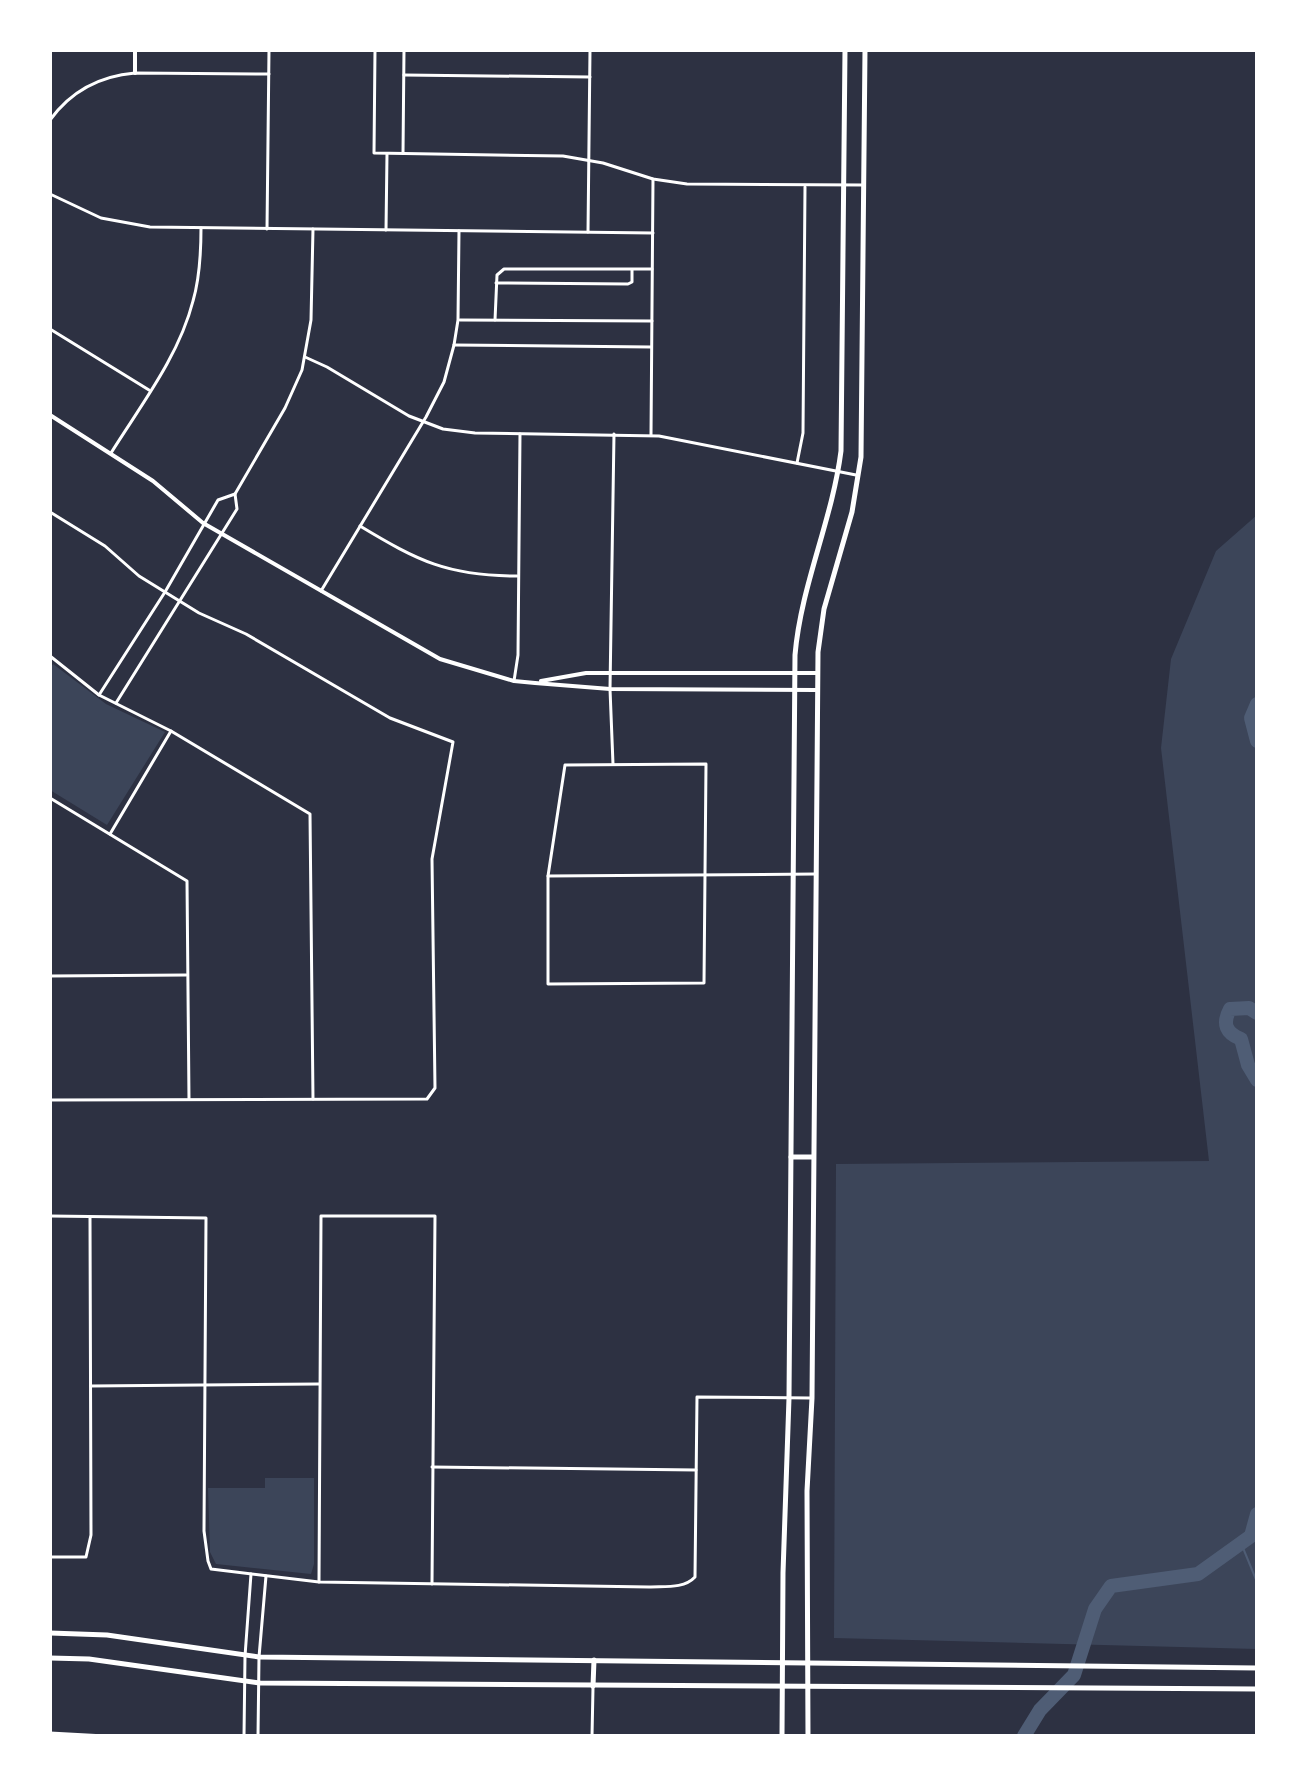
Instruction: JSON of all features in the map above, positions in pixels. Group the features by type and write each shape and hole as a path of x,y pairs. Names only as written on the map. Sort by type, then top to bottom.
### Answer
{"main road":[{"path":"782,1736 789,1398 795,673 797,635 805,592 834,498 842,435 845,50"},
{"path":"808,1736 807,1491 812,1398 817,690 824,609 860,476 865,50"},
{"path":"791,1157 813,1157"},
{"path":"50,1633 107,1635 259,1657 1257,1668"},
{"path":"50,1658 89,1659 258,1682 1257,1689"},
{"path":"593,1686 594,1660"}],"street":[{"path":"135,50 135,73"},
{"path":"267,229 269,50"},
{"path":"375,50 374,153 537,154 589,160 653,179 694,185 864,185"},
{"path":"403,153 404,50"},
{"path":"588,232 590,50"},
{"path":"50,120 65,102 88,85 116,75 269,74"},
{"path":"404,75 590,77"},
{"path":"386,230 387,153"},
{"path":"651,435 653,179"},
{"path":"797,463 803,433 805,186"},
{"path":"50,194 89,214 125,224 201,228 653,233"},
{"path":"111,453 176,347 190,311 199,274 201,228"},
{"path":"116,703 237,509 235,494 285,408 305,357 311,320 313,229"},
{"path":"321,591 423,423 444,382 458,320 459,231"},
{"path":"495,320 497,275 504,269 652,269"},
{"path":"496,283 628,284 632,282 632,269"},
{"path":"458,320 652,321"},
{"path":"50,329 150,390"},
{"path":"454,345 652,347"},
{"path":"305,357 423,423 464,433 651,435 860,476"},
{"path":"50,415 153,481 203,523 440,659 514,681 535,683 610,689 817,690"},
{"path":"514,681 518,655 520,434"},
{"path":"613,764 610,673 614,434"},
{"path":"99,695 165,592 218,500 235,494"},
{"path":"50,512 105,546 132,571 199,613 246,634 390,718 453,742 432,859 435,1088 427,1099 50,1100"},
{"path":"360,526 408,554 443,568 469,574 519,577"},
{"path":"50,656 99,695 171,731 310,814 313,1099"},
{"path":"535,683 586,673 818,673"},
{"path":"110,834 171,731"},
{"path":"613,764 706,764 704,983 548,984 548,876 565,765 613,764"},
{"path":"50,798 187,881 189,1099"},
{"path":"548,876 816,874"},
{"path":"50,976 187,975"},
{"path":"50,1216 206,1218 204,1531 211,1569 319,1582 681,1585 695,1577 697,1397 812,1398"},
{"path":"319,1582 321,1216 435,1216 432,1585"},
{"path":"50,1557 86,1557 91,1535 90,1217"},
{"path":"89,1386 319,1384"},
{"path":"432,1467 696,1470"},
{"path":"244,1736 245,1656 251,1574"},
{"path":"258,1736 259,1657 266,1576"},
{"path":"592,1736 593,1686"},
{"path":"50,1733 105,1736"}],"shaded area":[{"path":"1257,515 1257,1649 834,1638 836,1164 1209,1161 1161,748 1171,659 1216,551"},
{"path":"53,664 106,704 165,732 107,825 50,790 50,669"},
{"path":"265,1478 314,1478 314,1564 311,1574 216,1564 210,1552 208,1488 265,1488"}],"waterway":[{"path":"1257,704 1251,718 1257,741"},
{"path":"1257,1013 1249,1008 1230,1009 1226,1024 1229,1031 1241,1039 1248,1065 1257,1080"},
{"path":"1024,1736 1040,1710 1074,1675 1095,1609 1111,1586 1198,1574 1251,1536 1257,1514"},
{"path":"1241,1543 1257,1582"}]}
